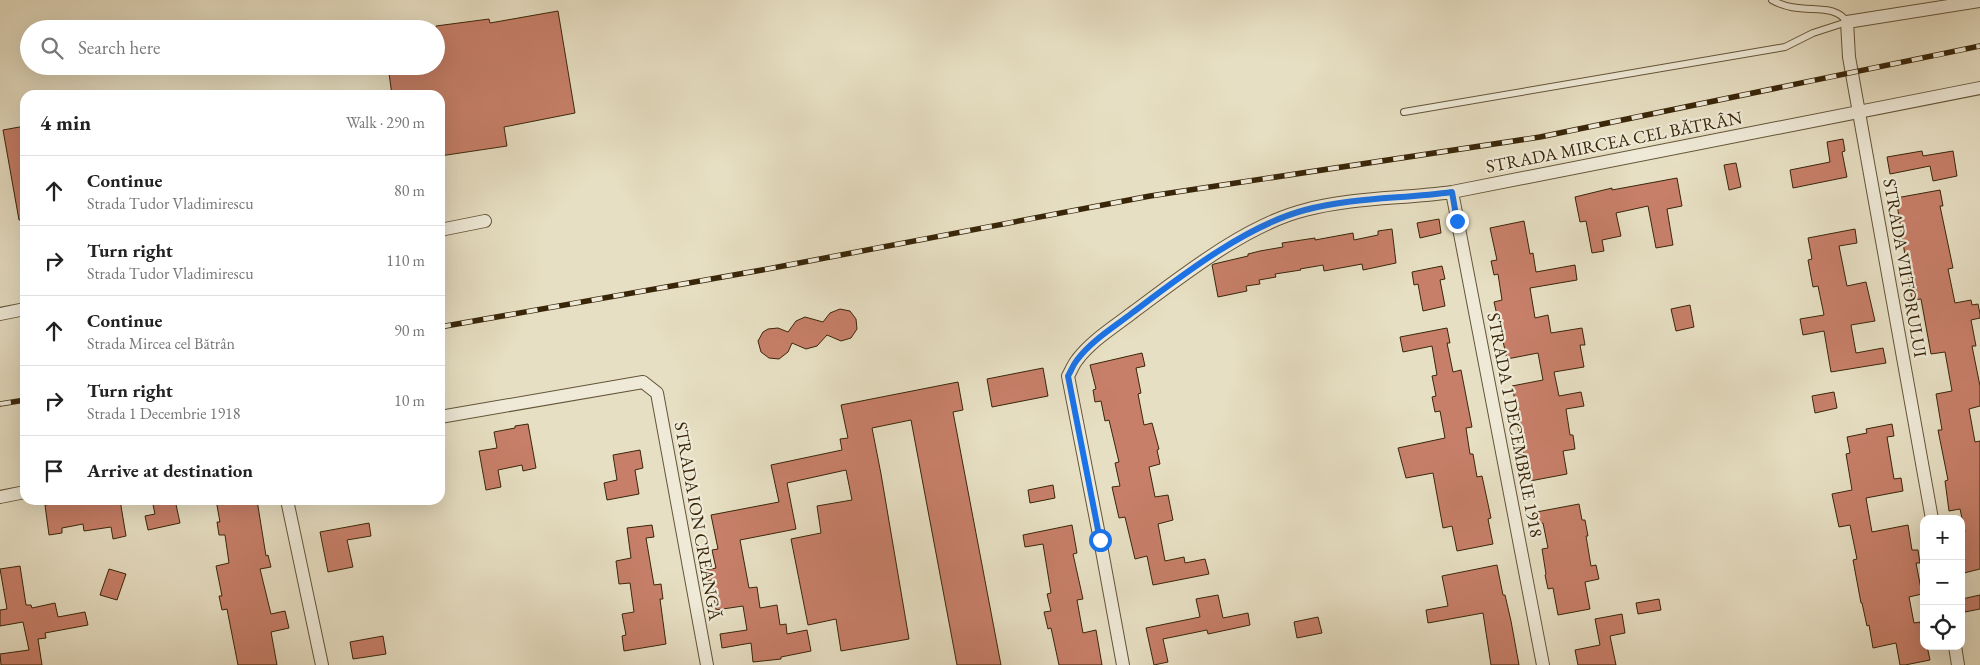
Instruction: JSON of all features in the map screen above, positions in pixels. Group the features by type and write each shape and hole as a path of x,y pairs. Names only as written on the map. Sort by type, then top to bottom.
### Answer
{"street":[{"path":"1847,22 1980,1"},
{"name":"STRADA VIITORULUI","path":"1847,22 1849,57 1931,515"},
{"name":"STRADA MIRCEA CEL BĂTRÂN","path":"1123,665 1068,376 1077,360 1097,340 1169,286 1240,238 1284,217 1325,204 1419,197 1452,192 1980,88"},
{"name":"STRADA 1 DECEMBRIE 1918","path":"1452,192 1543,665"},
{"path":"445,229 485,221"},
{"path":"0,314 20,310"},
{"name":"STRADA ION CREANGĂ","path":"445,417 643,382 650,386 657,393 707,665"},
{"path":"0,497 20,493"},
{"path":"288,505 322,665"},
{"path":"1956,650 1958,665"}],"lane":[{"path":"1772,0 1778,4 1797,5 1823,1"},
{"path":"1404,112 1785,48 1813,33 1847,22 1840,6"}],"building":[{"path":"558,11 575,113 504,127 507,146 445,155 445,90 391,90 389,75 445,75 445,25 489,19 490,23"},
{"path":"20,127 20,220 19,220 3,130"},
{"path":"1843,139 1845,151 1842,152 1847,177 1793,188 1790,170 1830,162 1827,142"},
{"path":"1922,151 1923,156 1953,151 1957,176 1933,181 1930,166 1890,174 1887,157"},
{"path":"1736,163 1741,187 1729,190 1724,165"},
{"path":"1677,178 1682,206 1667,209 1673,245 1656,248 1648,206 1616,213 1621,236 1602,240 1604,251 1592,253 1586,221 1580,222 1575,197 1612,188 1612,190"},
{"path":"1940,190 1943,206 1940,206 1953,268 1948,269 1955,303 1971,300 1972,305 1978,304 1980,314 1980,318 1971,320 1976,346 1972,346 1980,386 1980,406 1969,409 1975,442 1980,441 1980,569 1965,573 1965,515 1961,515 1960,509 1949,511 1945,481 1948,480 1938,430 1942,430 1936,394 1952,391 1945,352 1931,354 1921,299 1912,300 1896,198"},
{"path":"1439,219 1441,233 1420,238 1417,223"},
{"path":"1524,221 1530,254 1533,253 1536,272 1575,265 1577,280 1530,288 1535,318 1548,315 1551,333 1582,328 1585,345 1580,345 1584,367 1554,372 1559,396 1581,392 1584,406 1566,409 1570,435 1573,435 1575,449 1563,451 1567,474 1530,481 1516,419 1519,419 1512,386 1543,380 1538,353 1507,359 1494,302 1502,300 1498,274 1494,275 1491,261 1497,260 1490,228"},
{"path":"1392,229 1396,263 1363,270 1362,264 1324,271 1323,265 1300,269 1275,274 1276,277 1259,280 1260,284 1246,286 1247,291 1218,297 1212,265 1214,264 1248,256 1248,254 1260,251 1283,247 1282,243 1315,238 1315,240 1353,233 1354,240 1378,235 1378,231"},
{"path":"1855,229 1857,243 1839,246 1847,286 1866,282 1875,321 1851,325 1856,353 1883,348 1886,363 1831,372 1824,331 1803,335 1800,319 1824,315 1818,286 1813,287 1808,260 1812,259 1808,238"},
{"path":"1442,266 1445,279 1440,280 1445,306 1423,311 1418,284 1414,285 1412,272"},
{"path":"1690,305 1694,327 1676,331 1671,309"},
{"path":"840,309 850,311 856,319 857,329 851,338 841,341 827,335 817,346 806,349 792,343 788,352 779,359 769,358 761,352 758,341 763,332 768,329 778,328 788,332 796,321 805,317 823,322 830,313"},
{"path":"1447,328 1450,343 1447,343 1453,372 1461,370 1472,427 1466,428 1470,454 1473,454 1477,477 1482,476 1491,518 1488,519 1493,544 1457,551 1452,526 1443,528 1433,473 1406,478 1398,448 1445,438 1440,411 1435,412 1432,397 1436,396 1432,376 1437,375 1432,346 1403,352 1400,337"},
{"path":"1142,353 1145,366 1136,368 1141,393 1138,394 1144,425 1152,423 1159,449 1157,450 1160,464 1149,467 1155,497 1168,495 1173,520 1158,524 1165,561 1184,557 1185,563 1205,559 1209,574 1153,585 1147,556 1135,559 1125,517 1119,518 1112,487 1120,486 1115,463 1119,462 1109,420 1105,421 1101,401 1095,402 1093,390 1096,389 1090,365"},
{"path":"1043,368 1048,396 992,407 987,379"},
{"path":"958,382 963,410 953,412 1001,665 957,665 911,420 872,428 909,639 841,651 836,619 808,625 791,539 821,533 817,506 852,500 846,470 787,483 796,529 740,540 749,588 757,587 760,608 777,605 780,625 786,624 787,634 807,630 811,651 781,657 781,659 753,662 751,643 722,648 720,634 747,630 743,606 716,610 712,581 708,581 706,570 716,568 712,550 718,549 711,515 779,502 771,465 842,450 840,439 848,438 841,405"},
{"path":"1834,392 1837,408 1815,413 1812,396"},
{"path":"528,424 536,468 523,471 522,465 498,470 501,487 486,490 479,451 497,448 494,432"},
{"path":"1892,424 1894,436 1887,437 1894,479 1901,478 1903,491 1866,498 1872,532 1908,525 1912,550 1918,550 1920,563 1916,563 1920,594 1909,597 1914,623 1920,622 1920,650 1928,650 1930,660 1900,665 1896,643 1873,648 1869,625 1867,626 1861,603 1853,560 1857,559 1850,525 1839,527 1832,494 1852,490 1846,454 1850,453 1847,437 1867,433 1866,429"},
{"path":"640,450 643,468 635,470 639,494 607,500 604,483 617,480 613,455"},
{"path":"1053,485 1055,498 1030,503 1028,490"},
{"path":"1579,504 1582,520 1585,520 1591,566 1596,565 1599,579 1585,582 1590,609 1558,615 1553,588 1548,589 1545,575 1542,549 1548,548 1543,523 1534,525 1531,513"},
{"path":"45,505 121,505 126,536 113,539 111,527 84,531 83,524 62,528 62,533 49,535"},
{"path":"153,505 176,505 180,523 148,530 145,516 155,514"},
{"path":"217,505 258,505 266,556 268,555 271,567 260,569 271,614 285,611 289,628 271,632 277,665 238,665 227,609 222,610 219,596 222,596 216,566 229,563 225,535 219,535 217,522 220,522"},
{"path":"369,523 371,536 347,540 353,567 328,572 320,532"},
{"path":"652,525 654,537 646,538 654,585 661,584 663,599 660,599 666,644 624,651 622,636 626,635 622,614 634,612 630,583 619,584 616,561 631,558 627,528"},
{"path":"1072,525 1077,553 1073,554 1083,599 1077,600 1083,633 1096,630 1102,665 1059,665 1051,628 1048,629 1044,612 1051,611 1047,594 1051,593 1043,544 1025,547 1023,535"},
{"path":"1497,565 1511,621 1519,665 1491,665 1483,613 1428,623 1426,610 1448,606 1442,576"},
{"path":"20,566 26,605 31,605 32,608 55,603 58,617 85,612 88,625 45,633 46,638 38,639 42,665 1,665 0,654 29,650 23,622 0,626 0,610 7,609 0,569"},
{"path":"109,569 126,574 117,600 100,595"},
{"path":"1218,595 1223,618 1248,613 1250,625 1208,634 1207,630 1163,639 1168,662 1154,665 1146,628 1200,617 1196,599"},
{"path":"1980,595 1980,609 1965,612 1965,598"},
{"path":"1659,599 1661,610 1638,614 1636,603"},
{"path":"1622,614 1625,633 1610,636 1616,665 1578,665 1575,650 1600,645 1595,619"},
{"path":"1318,617 1322,633 1297,638 1294,622"},
{"path":"383,636 386,654 353,659 350,642"}],"railway":[{"path":"445,326 762,270 1150,196 1540,137 1980,46"},
{"path":"0,404 20,401"}],"route":[{"path":"1100,540 1068,376 1077,360 1097,340 1169,286 1240,238 1302,210 1345,201 1419,197 1452,192 1457,221"}]}
